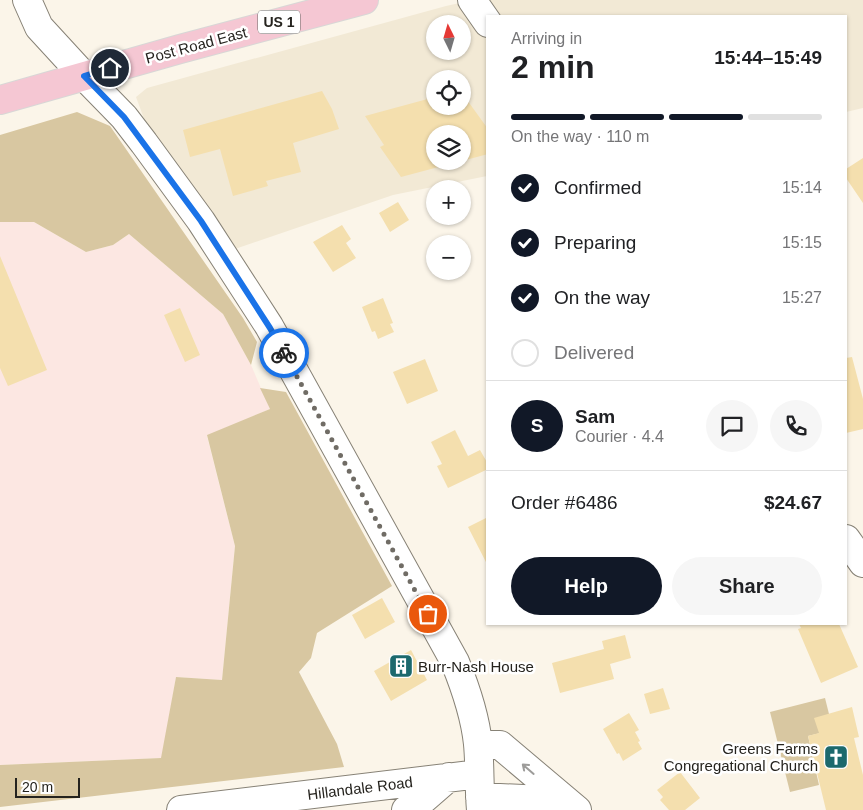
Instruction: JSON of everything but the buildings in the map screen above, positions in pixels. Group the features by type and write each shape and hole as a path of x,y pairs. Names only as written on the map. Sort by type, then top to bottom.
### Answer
{"main road":[{"name":"Post Road East","path":"0,100 364,0"}],"street":[{"path":"27,0 39,27 124,117 144,143 201,221 270,328 455,662 468,695 478,745 480,793"},
{"path":"472,0 486,20"},
{"path":"847,539 863,563"},
{"name":"Hillandale Road","path":"478,745 500,745 571,805"},
{"path":"406,810 419,803 449,777"},
{"name":"Hillandale Road","path":"181,810 449,777 480,793 571,805"}],"shaded area":[{"path":"473,0 863,0 863,108 847,112 847,15 486,15 486,176 467,180 426,180 426,188 393,195 235,249 146,124 136,97 147,88"},
{"path":"77,112 110,126 243,318 257,342 251,365 223,314 129,234 113,245 86,252 34,222 0,222 0,135"},
{"path":"0,222 34,222 86,252 113,245 129,234 223,314 251,365 270,409 207,436 235,546 222,680 176,677 162,758 0,765"},
{"path":"260,388 286,392 392,586 317,633 311,658 299,672 337,744 344,767 0,807 0,765 161,758 176,677 222,680 235,546 207,435 270,409"},
{"path":"825,698 833,730 808,736 819,785 790,792 770,712"}],"way so far":[{"path":"284,353 428,614"}],"place":[{"name":"Burr-Nash House","path":"401,666"},
{"name":"Greens Farms Congregational Church","path":"836,757"}],"route":[{"path":"110,68 84,76 124,117 201,221 284,353"}]}
